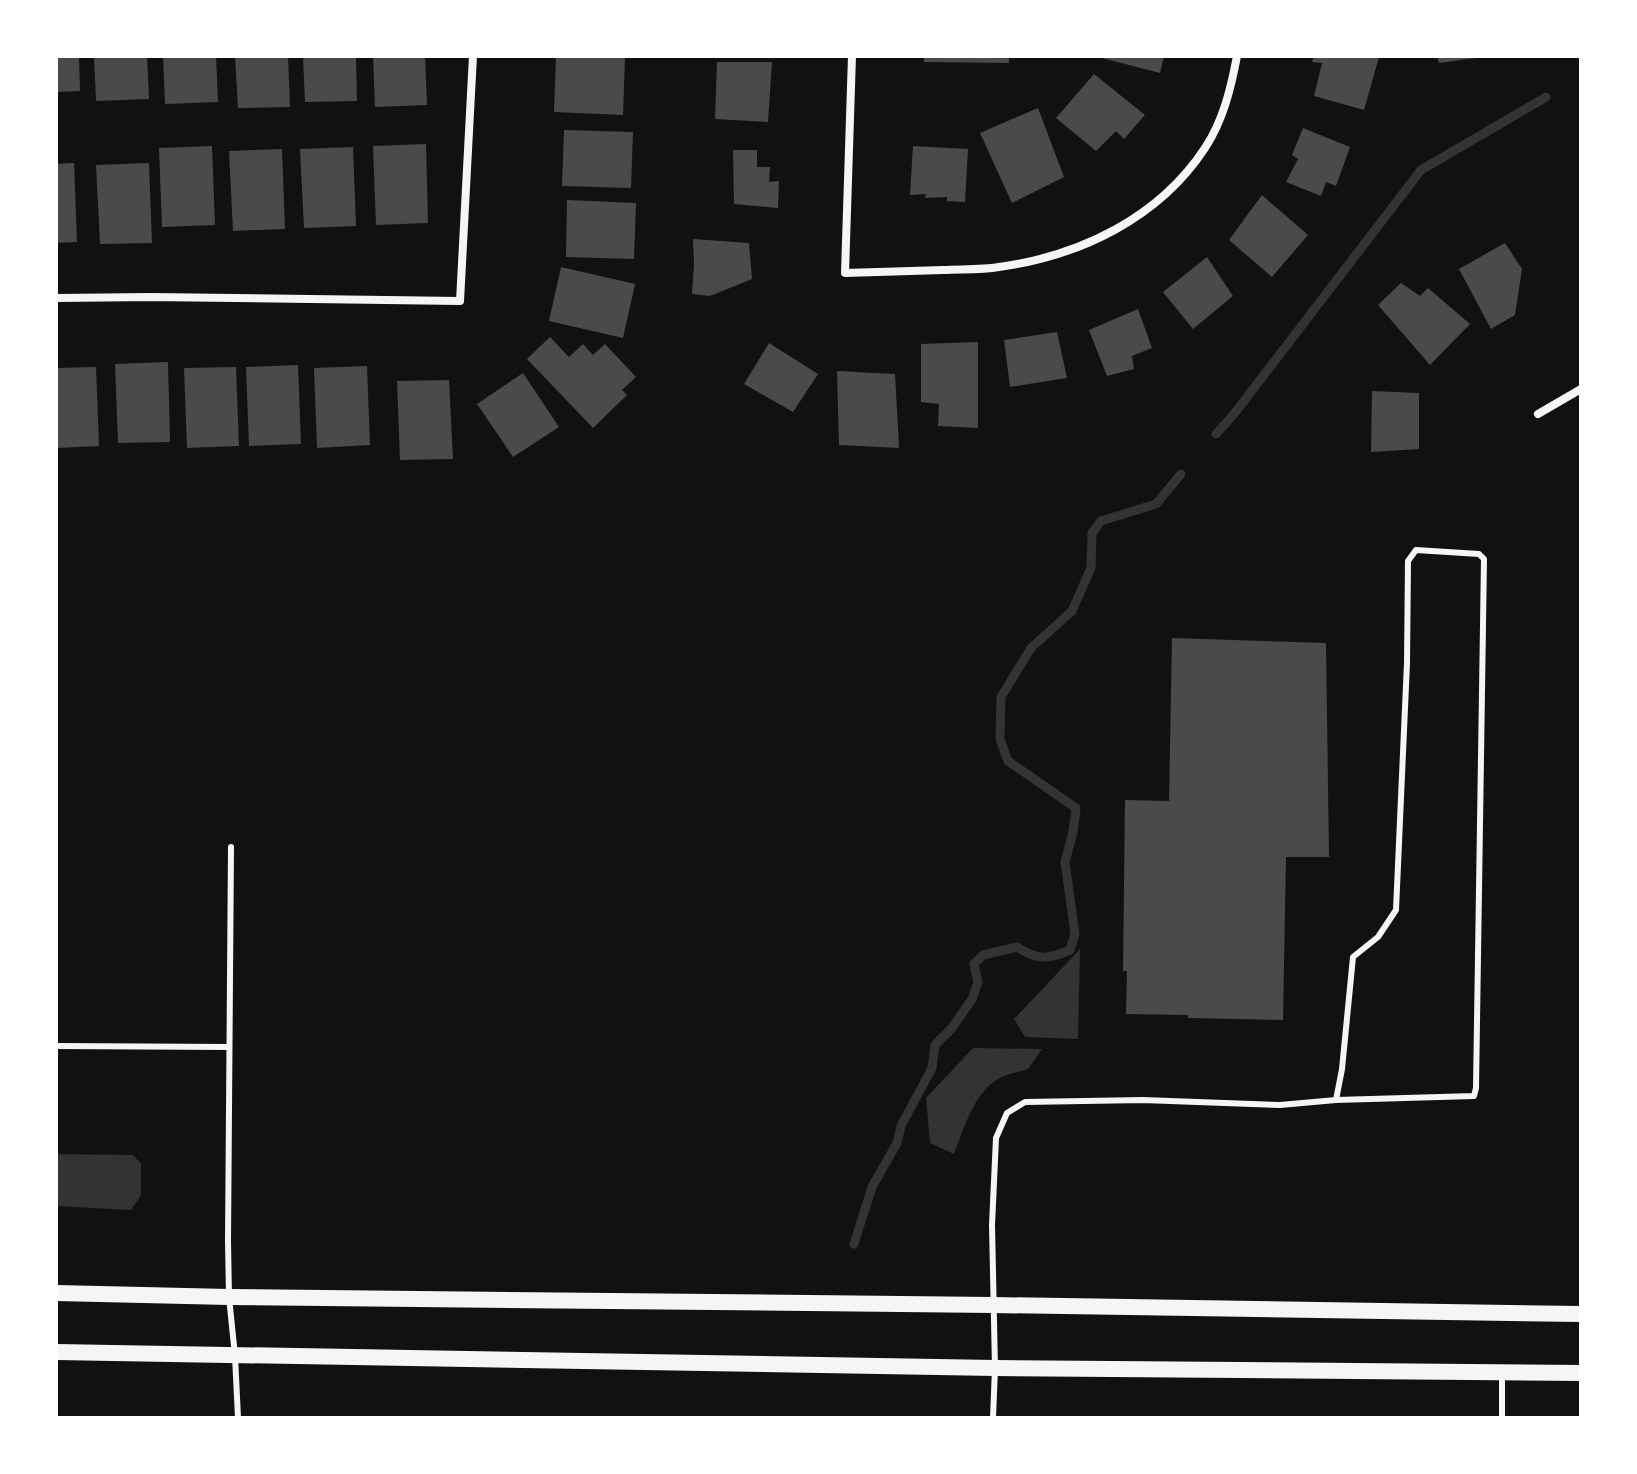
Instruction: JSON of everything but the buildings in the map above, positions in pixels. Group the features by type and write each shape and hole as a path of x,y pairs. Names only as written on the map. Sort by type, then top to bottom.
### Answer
{"main road":[{"path":"56,1293 1581,1314"},
{"path":"56,1352 995,1368 1581,1373"}],"street":[{"path":"56,298 460,301 473,56"},
{"path":"852,56 845,273 995,268 1044,259 1092,242 1132,220 1180,180 1205,148 1230,91 1237,56"},
{"path":"1538,414 1581,389"}],"lane":[{"path":"993,1418 992,1225 996,1138 1007,1113 1025,1102 1143,1100 1280,1105 1474,1096 1484,559 1479,554 1416,550 1408,561 1407,663 1396,910 1378,937 1353,957 1336,1100"},
{"path":"231,847 229,1297 238,1418"},
{"path":"56,1046 229,1047"},
{"path":"1502,1371 1502,1418"}],"shaded area":[{"path":"1080,949 1078,1039 1025,1037 1014,1019"},
{"path":"973,1048 1042,1049 1028,1069 998,1079 982,1094 970,1113 954,1154 930,1143 926,1098"},
{"path":"56,1154 133,1155 141,1164 141,1195 131,1210 56,1206"}],"waterway":[{"path":"1216,434 1421,170 1546,97"},
{"path":"854,1244 872,1187 897,1143 901,1126 932,1068 935,1045 952,1028 972,999 978,982 974,964 983,955 1017,947 1043,957 1070,950 1075,934 1065,862 1076,808 1008,761 1000,739 1001,697 1031,648 1072,611 1091,568 1092,533 1101,521 1156,504 1181,474"}]}
